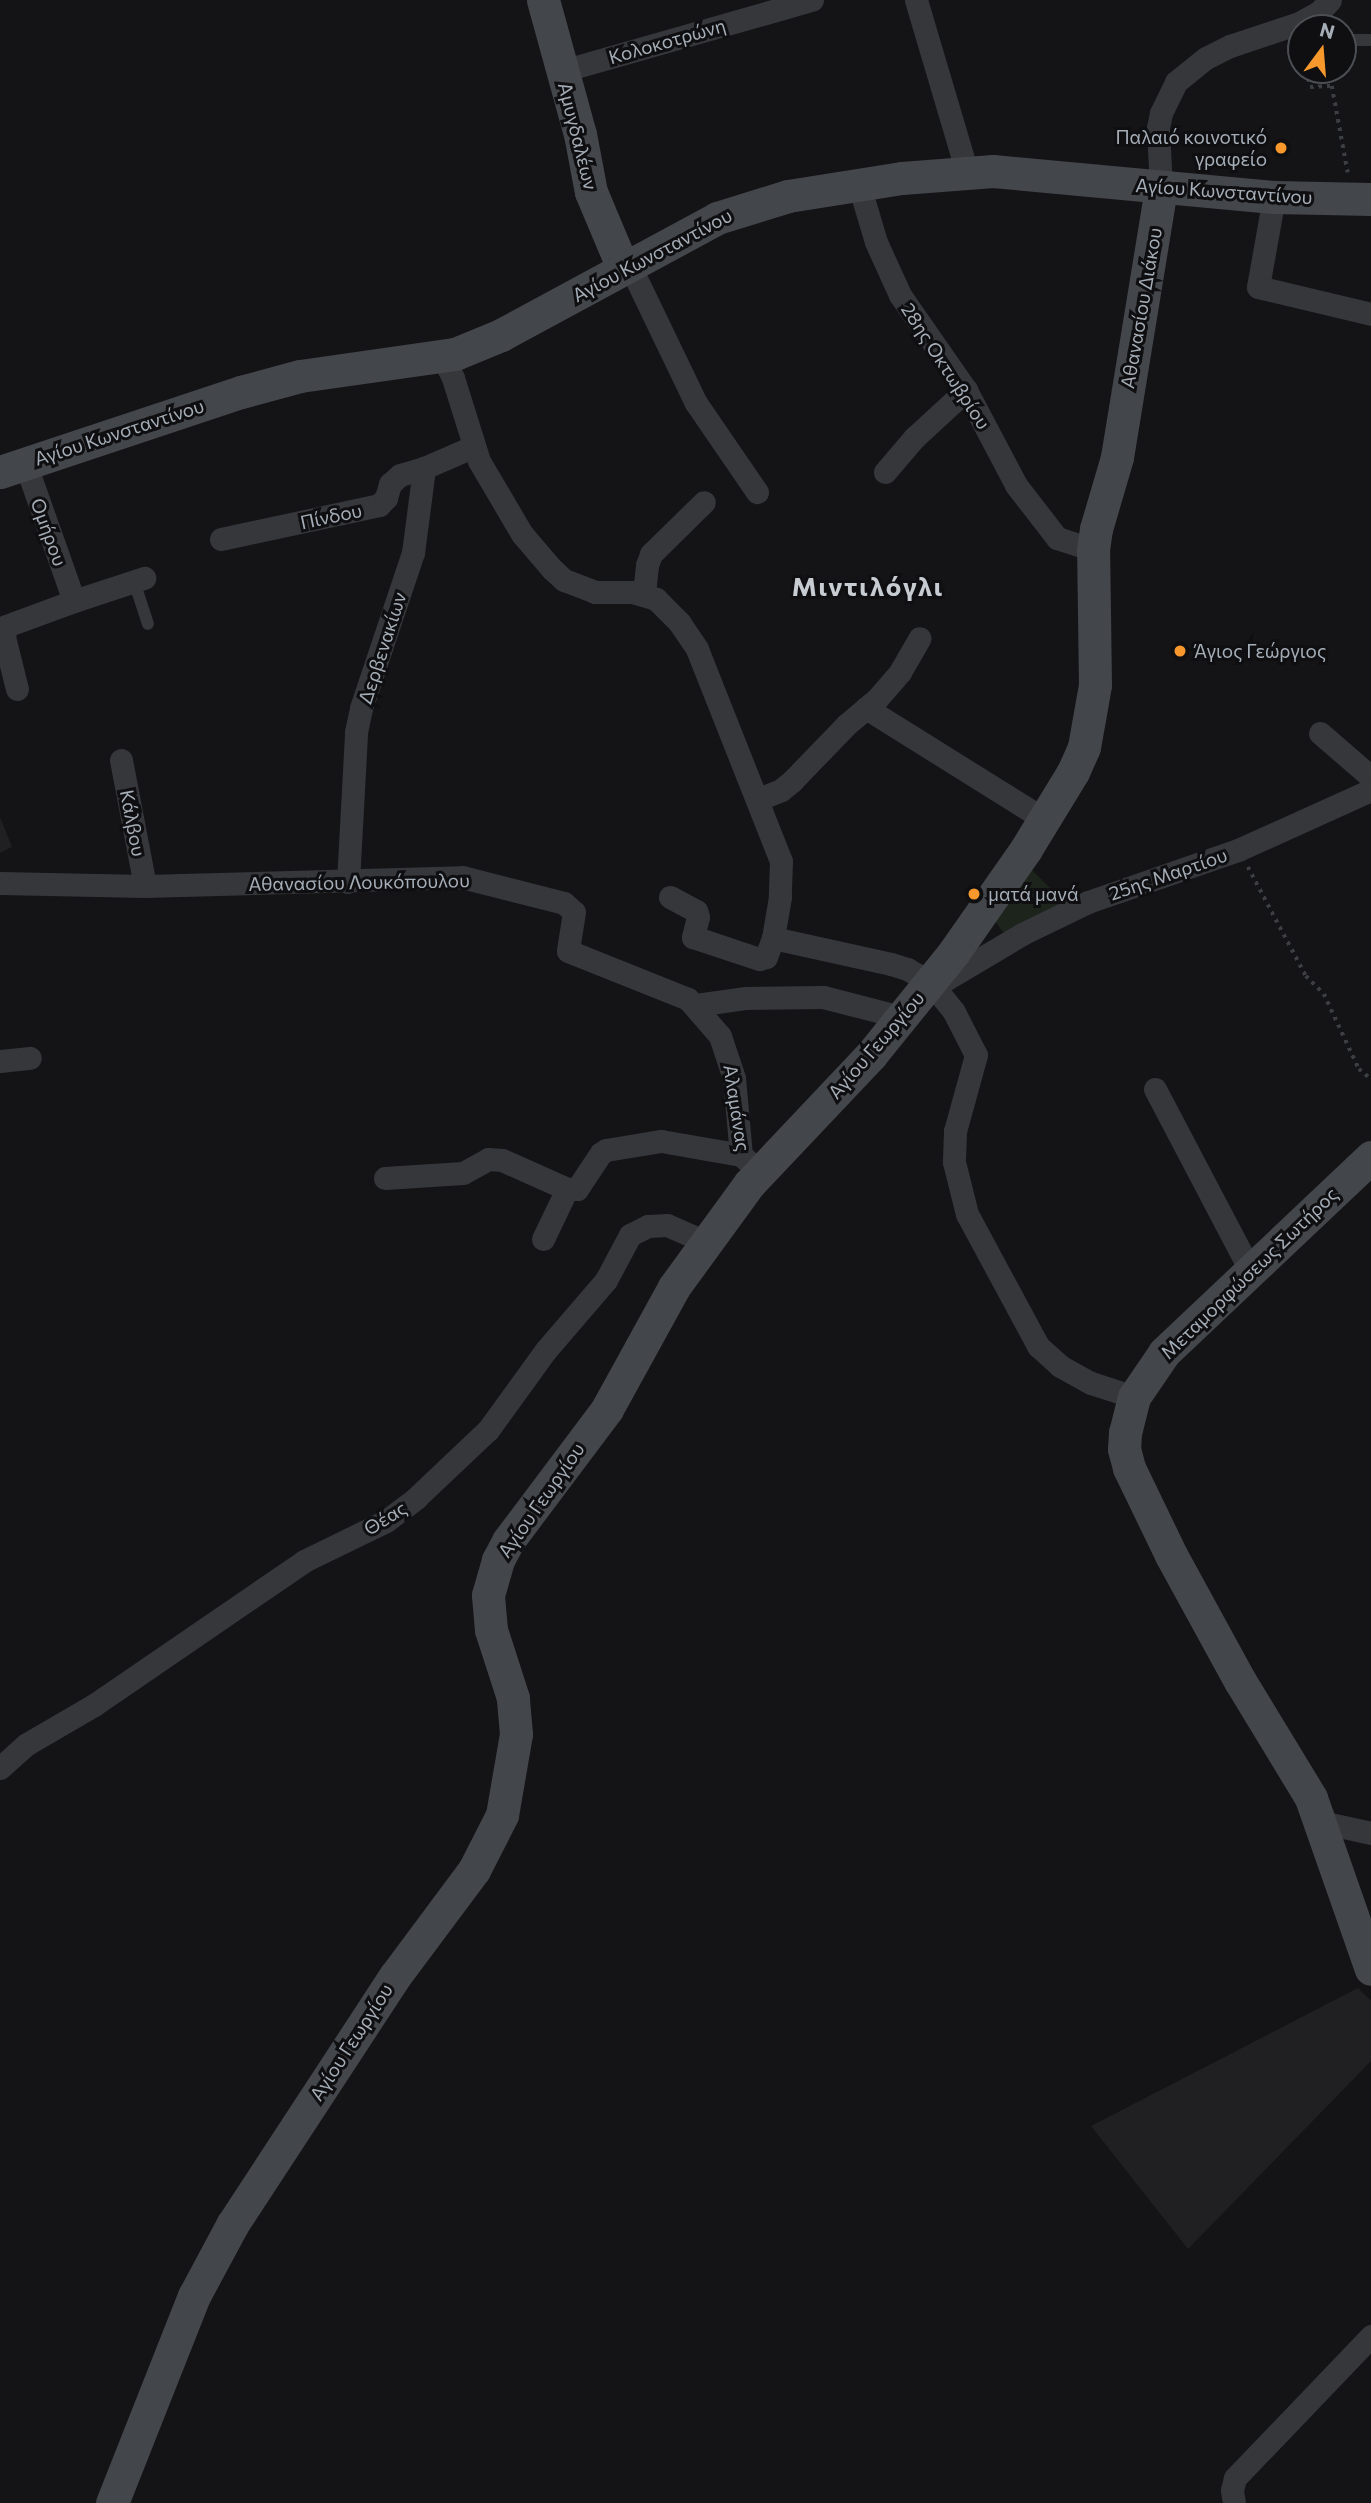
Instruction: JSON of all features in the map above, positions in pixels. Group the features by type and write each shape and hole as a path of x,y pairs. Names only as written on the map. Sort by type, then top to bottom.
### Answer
{"street":[{"name":"Αμυγδαλέων","path":"543,0 591,192 626,266"},
{"name":"Κολοκοτρώνη","path":"562,71 812,0"},
{"path":"916,0 967,172"},
{"name":"Αθανασίου Διάκου","path":"1316,14 1330,0"},
{"name":"Αθανασίου Διάκου","path":"1093,550 1117,457 1161,188 1158,128 1161,113 1176,82 1206,58 1230,46 1287,35"},
{"name":"Αγίου Κωνσταντίνου","path":"12,467 241,392 300,376 340,368 443,358 501,335 626,266 743,208 788,196 967,172 1016,173 1274,197 1362,199"},
{"name":"28ης Οκτωβρίου","path":"859,185 876,242 900,295 966,390 1016,485 1057,538 1093,550"},
{"path":"1274,197 1258,287 1371,314"},
{"path":"626,266 695,403 757,492"},
{"path":"443,358 462,405 472,447 522,534 564,580 594,592 644,594 656,599 679,622 697,649 759,799 781,861 780,897 773,938 766,957 759,959 693,937 698,917 696,911 670,897"},
{"path":"885,472 914,438 966,390"},
{"path":"424,468 472,447"},
{"name":"Ομήρου","path":"12,467 74,601"},
{"name":"Πίνδου","path":"221,539 379,505 386,498 390,484 400,475 424,468"},
{"name":"Δερβενακίων","path":"348,882 356,732 413,553 424,468"},
{"path":"644,594 651,554 704,502"},
{"name":"Αγίου Γεωργίου","path":"112,2503 194,2297 225,2237 388,1986 443,1914 490,1842 502,1815 516,1734 513,1698 491,1630 488,1608 498,1560 542,1493 607,1409 674,1287 706,1242 750,1163 871,1055 981,915 1045,820 1073,772 1090,722 1096,648 1093,550"},
{"path":"17,689 4,637 6,626 139,579"},
{"path":"759,799 792,782 900,672 920,638"},
{"path":"866,708 1045,820"},
{"path":"1320,733 1371,777"},
{"name":"Κάλβου","path":"121,760 145,886"},
{"name":"25ης Μαρτίου","path":"930,982 943,981 1021,934 1088,902 1238,850 1371,790"},
{"name":"Αθανασίου Λουκόπουλου","path":"0,883 145,886 462,877 564,903 574,912 567,946 573,956 678,994 696,1005"},
{"path":"773,938 891,964 907,969 930,982 954,1013 976,1055 955,1131 954,1162 967,1214 1038,1346 1060,1366 1091,1383 1134,1397"},
{"path":"696,1005 745,998 823,996 901,1017"},
{"name":"Αλαμάνας","path":"696,1005 720,1035 731,1062 750,1163"},
{"path":"0,1061 30,1058"},
{"path":"1156,1089 1250,1270"},
{"path":"384,1178 463,1173 488,1160 502,1160 566,1189 577,1189 601,1153 606,1150 661,1142 750,1163"},
{"name":"Μεταμορφώσεως Σωτήρος","path":"1371,1157 1164,1353 1134,1397 1125,1432 1129,1468 1207,1621 1311,1798 1347,1908 1371,1969"},
{"path":"543,1239 566,1189"},
{"name":"Θέας","path":"0,1768 27,1744 94,1705 304,1560 386,1521 416,1498 488,1430 555,1340 606,1280 630,1235 648,1226 667,1225 706,1242"},
{"path":"1321,1822 1371,1833"},
{"path":"1234,2503 1232,2490 1236,2478 1371,2336"}],"lane":[{"path":"139,579 148,624"}],"path":[{"path":"1309,84 1310,87 1332,86 1362,199"},
{"path":"1238,850 1306,976 1324,994 1359,1069 1371,1079"}],"shaded area":[{"path":"0,817 12,847 0,853"},
{"path":"1026,864 1067,905 1007,938 991,915"},
{"path":"1358,1988 1371,2001 1371,2061 1188,2249 1091,2126"}],"place":[{"name":"Παλαιό κοινοτικό γραφείο","path":"1281,148"},
{"name":"Άγιος Γεώργιος","path":"1180,651"},
{"name":"ματά μανά","path":"974,894"}],"district":[{"name":"Μιντιλόγλι","path":"868,586"}]}
